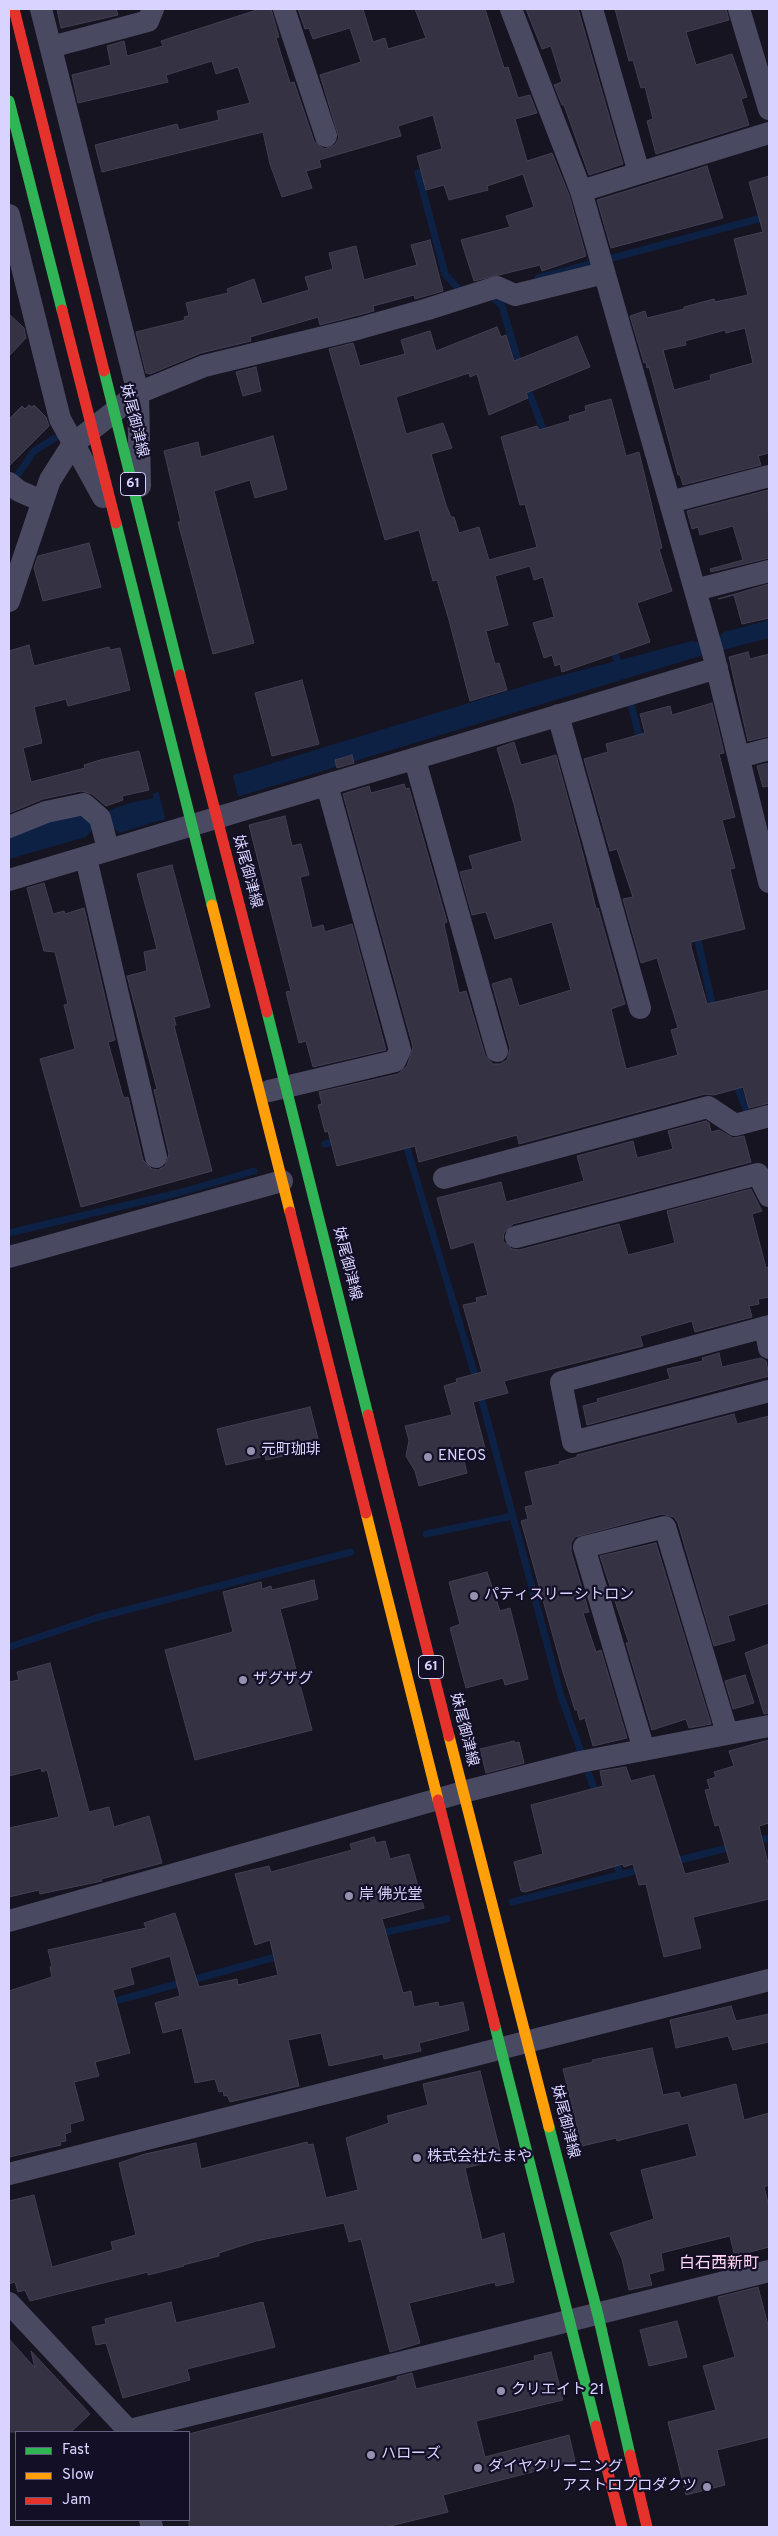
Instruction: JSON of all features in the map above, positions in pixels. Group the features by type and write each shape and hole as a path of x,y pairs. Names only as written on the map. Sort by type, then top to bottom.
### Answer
{"main road":[{"name":"妹尾御津線","path":"14,9 206,778 286,1087 463,1792 598,2315 646,2527"},
{"name":"61","path":"9,101 91,428 117,521 437,1800 622,2527"}],"street":[{"path":"41,9 138,393 141,514"},
{"path":"51,47 148,21 153,9"},
{"path":"284,9 326,136"},
{"path":"511,9 581,191 713,653 768,873"},
{"path":"592,9 639,173"},
{"path":"739,9 769,109"},
{"path":"581,191 769,133"},
{"path":"9,215 60,419 117,521"},
{"path":"9,601 50,480 73,444 138,393 204,366 357,329 497,286 515,295 601,264"},
{"path":"670,502 769,476"},
{"path":"14,487 42,500"},
{"path":"695,590 769,571"},
{"path":"9,880 86,858 215,812 327,785 415,760 558,715 713,653"},
{"path":"558,715 640,1008"},
{"path":"739,757 769,749"},
{"path":"415,760 497,1050"},
{"path":"260,1093 395,1061 400,1050 327,785"},
{"path":"9,827 46,812 84,804 101,822 108,849"},
{"path":"86,858 156,1157"},
{"path":"444,1178 708,1107 735,1125 769,1116"},
{"path":"516,1237 758,1174 769,1196"},
{"path":"9,1256 282,1181"},
{"path":"768,1334 561,1382 573,1442 769,1391"},
{"path":"644,1750 584,1547 665,1527 727,1733"},
{"path":"9,1921 463,1792 586,1760 769,1726"},
{"path":"9,2174 769,1980"},
{"path":"9,2303 130,2431 769,2271"}],"water":[{"path":"769,620 769,638 700,656 119,833 108,823 96,826 86,837 9,859 9,832 47,815 106,817 110,810 153,798 153,793 237,774 544,680 692,641 698,642 719,637 724,632"}],"pier":[{"path":"232,772 239,800 166,822 158,789"}],"building":[{"path":"57,9 116,9 118,15 61,28"},
{"path":"260,9 271,9 279,37 276,38 290,83 294,82 314,141 324,149 335,145 339,138 320,75 361,62 350,28 313,39 309,28 305,29 298,9 363,9 373,42 385,38 388,49 426,38 415,9 485,9 504,68 508,67 518,98 530,95 537,113 515,119 527,161 552,153 569,195 586,256 542,271 540,265 474,281 461,240 510,227 506,216 534,207 523,174 487,186 488,190 449,200 444,185 426,190 417,156 442,149 433,115 398,126 401,136 319,160 321,167 306,171 312,188 282,197 270,164 263,132 102,172 95,145 177,124 179,130 219,120 217,111 250,103 238,67 216,74 212,61 166,75 168,82 78,103 72,75 111,65 107,46 124,41 127,56 163,46 161,41"},
{"path":"526,9 578,9 623,164 589,175 564,105 562,105 554,85 562,82 551,46 542,49"},
{"path":"615,9 726,9 729,20 686,32 696,65 732,54 747,97 741,99 749,125 656,154 647,121 653,119 645,87 641,88 633,60 629,61"},
{"path":"707,166 723,218 611,248 597,200"},
{"path":"769,176 769,453 758,456 761,465 683,485 680,475 678,475 649,367 647,368 646,362 644,363 630,316 645,311 647,318 714,299 715,302 748,295 734,239 763,232 749,182","holes":["745,328 753,363 710,375 711,380 674,390 663,350 686,345 685,341 725,330 726,333"]},
{"path":"430,240 443,291 415,299 414,295 373,306 374,311 320,325 318,317 250,337 251,341 201,353 150,374 146,373 136,332 185,320 184,317 189,316 186,303 228,293 227,289 254,279 262,304 309,290 305,277 333,269 329,253 356,246 364,280 417,265 411,245"},
{"path":"9,314 24,328 26,338 9,356"},
{"path":"497,327 501,337 506,335 514,361 577,336 590,367 526,393 528,398 489,415 477,374 470,377 469,373 396,397 406,434 443,423 452,448 431,454 446,505 451,517 454,517 459,533 479,527 489,560 537,547 525,504 520,505 501,437 537,426 539,430 570,421 569,416 586,411 585,406 611,399 626,456 639,452 662,548 659,549 672,591 637,603 650,642 562,672 560,664 555,666 552,655 544,658 533,623 554,617 543,577 534,580 530,566 495,576 508,625 486,631 495,664 499,663 507,690 470,701 449,620 437,580 433,581 419,530 385,540 329,349 353,343 360,366 405,354 401,340 430,331 436,351"},
{"path":"256,367 261,391 243,396 236,372"},
{"path":"29,405 32,407 34,405 46,417 49,426 9,466 9,419 22,406 25,409"},
{"path":"273,436 287,489 255,498 250,480 214,491 254,643 213,654 178,522 181,522 164,451 198,442 201,457"},
{"path":"768,490 769,558 711,572 710,569 743,560 733,526 700,535 698,527 692,529 687,511"},
{"path":"89,543 101,587 43,601 34,568 38,556"},
{"path":"769,584 769,618 742,624 734,595 718,599"},
{"path":"29,645 34,666 109,647 110,650 120,648 130,690 68,706 66,699 34,707 42,743 23,748 31,782 85,768 84,765 100,760 139,751 149,790 122,796 123,800 106,806 92,794 81,791 43,799 9,813 9,651"},
{"path":"748,652 750,659 769,654 769,736 748,741 729,657"},
{"path":"302,680 319,744 272,756 255,693"},
{"path":"712,703 724,753 719,754 735,817 722,820 735,868 730,869 745,929 691,942 691,947 707,1004 769,990 769,1103 749,1108 743,1087 714,1095 705,1094 519,1144 517,1135 419,1162 415,1146 337,1166 328,1131 325,1132 318,1105 322,1104 319,1092 398,1074 407,1066 413,1047 343,794 369,786 371,793 404,784 406,789 409,788 447,922 444,924 459,993 466,991 485,1055 493,1064 500,1064 507,1060 510,1048 492,984 511,978 519,1006 571,990 552,922 495,939 486,912 472,915 460,872 473,869 469,856 522,841 514,804 497,748 514,742 521,765 556,755 596,909 598,908 625,1004 611,1009 626,1069 678,1055 671,1030 678,1028 657,958 641,963 623,899 633,897 617,849 610,851 584,759 608,752 606,744 645,733 640,714 670,706 672,715"},
{"path":"352,755 354,763 337,768 335,760"},
{"path":"769,763 769,786 763,787 757,766"},
{"path":"285,816 292,846 301,844 309,875 300,877 312,928 323,925 325,932 352,924 386,1050 313,1067 306,1041 299,1043 286,992 291,991 249,825"},
{"path":"172,865 210,1007 174,1017 176,1025 174,1026 212,1171 81,1207 40,1059 75,1049 64,1005 68,1004 55,952 44,951 27,888 44,883 53,914 64,911 65,914 84,908 115,1040 108,1042 122,1093 124,1098 128,1097 143,1160 152,1169 158,1170 165,1166 169,1154 154,1090 157,1089 127,976 147,971 144,952 157,949 137,874"},
{"path":"706,1121 709,1123 711,1132 719,1130 733,1138 744,1136 751,1162 513,1224 504,1233 503,1241 512,1249 519,1250 619,1224 628,1255 675,1243 667,1211 751,1189 762,1211 752,1214 766,1268 769,1267 769,1297 758,1299 759,1304 749,1306 752,1317 695,1332 692,1321 640,1336 643,1346 504,1381 508,1393 473,1402 485,1448 462,1453 467,1473 419,1486 415,1471 406,1456 409,1440 405,1426 452,1415 444,1386 457,1382 456,1379 482,1372 463,1305 477,1302 476,1298 488,1295 474,1242 451,1249 437,1198 501,1182 506,1202 584,1181 577,1156 633,1141 637,1158 673,1149 668,1131"},
{"path":"719,1353 722,1367 761,1358 766,1361 769,1376 587,1425 583,1406 598,1402 597,1399 670,1379 667,1369 703,1361 702,1358"},
{"path":"310,1407 320,1447 266,1460 265,1456 226,1465 217,1429"},
{"path":"734,1414 737,1424 769,1416 769,1603 728,1616 735,1640 714,1646 678,1523 674,1517 662,1514 575,1537 571,1543 571,1551 589,1612 583,1613 596,1652 601,1650 627,1738 593,1746 585,1718 580,1720 577,1710 575,1710 521,1521 528,1519 525,1507 533,1505 525,1472 560,1464 559,1462 577,1457 577,1455"},
{"path":"656,1543 711,1724 689,1728 686,1719 652,1730 626,1643 629,1643 600,1556"},
{"path":"487,1572 500,1611 510,1608 528,1679 505,1685 503,1678 466,1688 450,1628 460,1624 449,1582"},
{"path":"314,1580 318,1599 280,1609 312,1730 195,1760 165,1650 233,1632 223,1592 261,1582 262,1589 271,1586 272,1590"},
{"path":"769,1644 769,1713 764,1714 745,1653"},
{"path":"50,1663 89,1812 109,1807 114,1827 149,1816 162,1863 101,1879 102,1881 40,1894 39,1890 9,1897 9,1828 59,1817 47,1770 42,1772 41,1768 9,1776 9,1682 19,1680 17,1672"},
{"path":"745,1675 754,1703 733,1709 725,1681"},
{"path":"769,1740 769,1823 759,1826 769,1868 769,1899 693,1917 701,1948 664,1957 646,1884 639,1885 633,1864 624,1867 623,1864 525,1892 521,1891 514,1862 543,1854 531,1805 603,1786 600,1771 626,1767 631,1781 654,1775 685,1874 730,1863 719,1825 715,1826 705,1790 710,1789 707,1780 716,1777 714,1772 734,1766 729,1751"},
{"path":"514,1741 515,1743 519,1742 524,1763 486,1773 480,1749"},
{"path":"374,1837 376,1843 385,1841 390,1859 409,1854 424,1908 382,1919 403,1993 411,1991 414,2007 438,2002 439,2007 463,2002 469,2030 419,2043 421,2051 384,2059 383,2054 329,2066 321,2033 288,2040 299,2086 230,2102 227,2095 224,2096 223,2091 219,2092 215,2079 195,2083 182,2028 163,2033 155,2003 180,1996 170,1956 130,1968 134,1984 113,1990 130,2053 95,2062 99,2076 74,2082 84,2120 70,2124 71,2132 65,2134 66,2141 60,2142 61,2145 9,2157 9,1991 52,1977 50,1967 52,1966 48,1950 146,1928 144,1923 175,1913 199,1987 237,1979 238,1985 278,1975 270,1940 255,1945 235,1874 269,1866 271,1872 352,1850 350,1844"},
{"path":"731,2006 736,2021 769,2014 769,2042 733,2050 728,2036 676,2048 670,2020"},
{"path":"652,2048 663,2095 679,2092 681,2098 736,2084 744,2120 769,2113 769,2185 764,2187 769,2207 769,2247 739,2255 738,2252 734,2253 730,2236 661,2253 664,2270 649,2274 652,2285 629,2290 622,2259 610,2233 654,2219 641,2170 697,2156 688,2123 617,2141 616,2138 582,2146 563,2069 593,2062 592,2060"},
{"path":"480,2071 502,2159 465,2168 482,2240 504,2233 514,2282 496,2286 495,2282 409,2303 420,2343 390,2352 361,2239 349,2242 344,2223 256,2241 219,2253 219,2256 184,2266 148,2275 148,2272 30,2301 25,2290 18,2292 15,2282 9,2284 9,2201 34,2195 52,2267 113,2250 111,2242 136,2235 119,2163 145,2154 196,2143 201,2169 307,2142 308,2145 313,2144 326,2198 358,2190 346,2138 389,2123 387,2116 428,2105 423,2084"},
{"path":"758,2287 769,2329 769,2437 717,2450 725,2485 686,2495 668,2422 716,2410 703,2366 735,2357 718,2297"},
{"path":"171,2302 176,2323 263,2302 275,2347 187,2369 190,2380 123,2398 106,2343 96,2345 92,2327 106,2324 105,2319"},
{"path":"677,2321 687,2357 649,2366 640,2330"},
{"path":"9,2339 35,2368 31,2351 90,2414 72,2431 9,2432"},
{"path":"551,2352 563,2400 476,2421 485,2457 569,2435 575,2461 443,2495 448,2512 386,2527 189,2527 190,2434 397,2380 397,2377 412,2373 416,2389 535,2360 534,2356"}],"waterway":[{"path":"418,173 445,274 463,294"},
{"path":"538,278 769,216"},
{"path":"494,298 502,306 520,367"},
{"path":"526,384 546,437"},
{"path":"12,483 34,451 55,438"},
{"path":"612,645 620,668"},
{"path":"631,705 641,742"},
{"path":"696,932 714,1012"},
{"path":"735,1080 747,1112"},
{"path":"325,1144 338,1141"},
{"path":"405,1141 477,1382"},
{"path":"9,1233 178,1193 254,1171"},
{"path":"480,1393 561,1696 597,1797"},
{"path":"426,1534 513,1516"},
{"path":"9,1647 99,1617 351,1552"},
{"path":"755,1841 769,1838"},
{"path":"672,1862 735,1846"},
{"path":"615,1858 620,1875"},
{"path":"512,1902 643,1869"},
{"path":"377,1934 447,1919"},
{"path":"108,2003 283,1955"}],"traffic: fast":[{"path":"9,101 62,310"},
{"path":"104,371 180,675"},
{"path":"116,523 212,905"},
{"path":"267,1012 368,1415"},
{"path":"495,2026 596,2426"},
{"path":"549,2127 598,2315 630,2455"}],"traffic: slow":[{"path":"212,905 290,1212"},
{"path":"366,1513 438,1800"},
{"path":"449,1736 549,2127"}],"traffic: jam":[{"path":"14,9 104,371"},
{"path":"62,310 116,523"},
{"path":"180,675 267,1012"},
{"path":"290,1212 366,1513"},
{"path":"368,1415 449,1736"},
{"path":"438,1800 495,2026"},
{"path":"596,2426 622,2527"},
{"path":"630,2455 647,2527"}],"place":[{"name":"元町珈琲","path":"251,1451"},
{"name":"ENEOS","path":"428,1457"},
{"name":"パティスリーシトロン","path":"474,1596"},
{"name":"ザグザグ","path":"243,1680"},
{"name":"岸 佛光堂","path":"349,1896"},
{"name":"株式会社たまや","path":"417,2158"},
{"name":"クリエイト 21","path":"501,2391"},
{"name":"ハローズ","path":"371,2455"},
{"name":"ダイヤクリーニング","path":"478,2468"},
{"name":"アストロプロダクツ","path":"707,2487"}],"district":[{"name":"白石西新町","path":"719,2265"}]}
